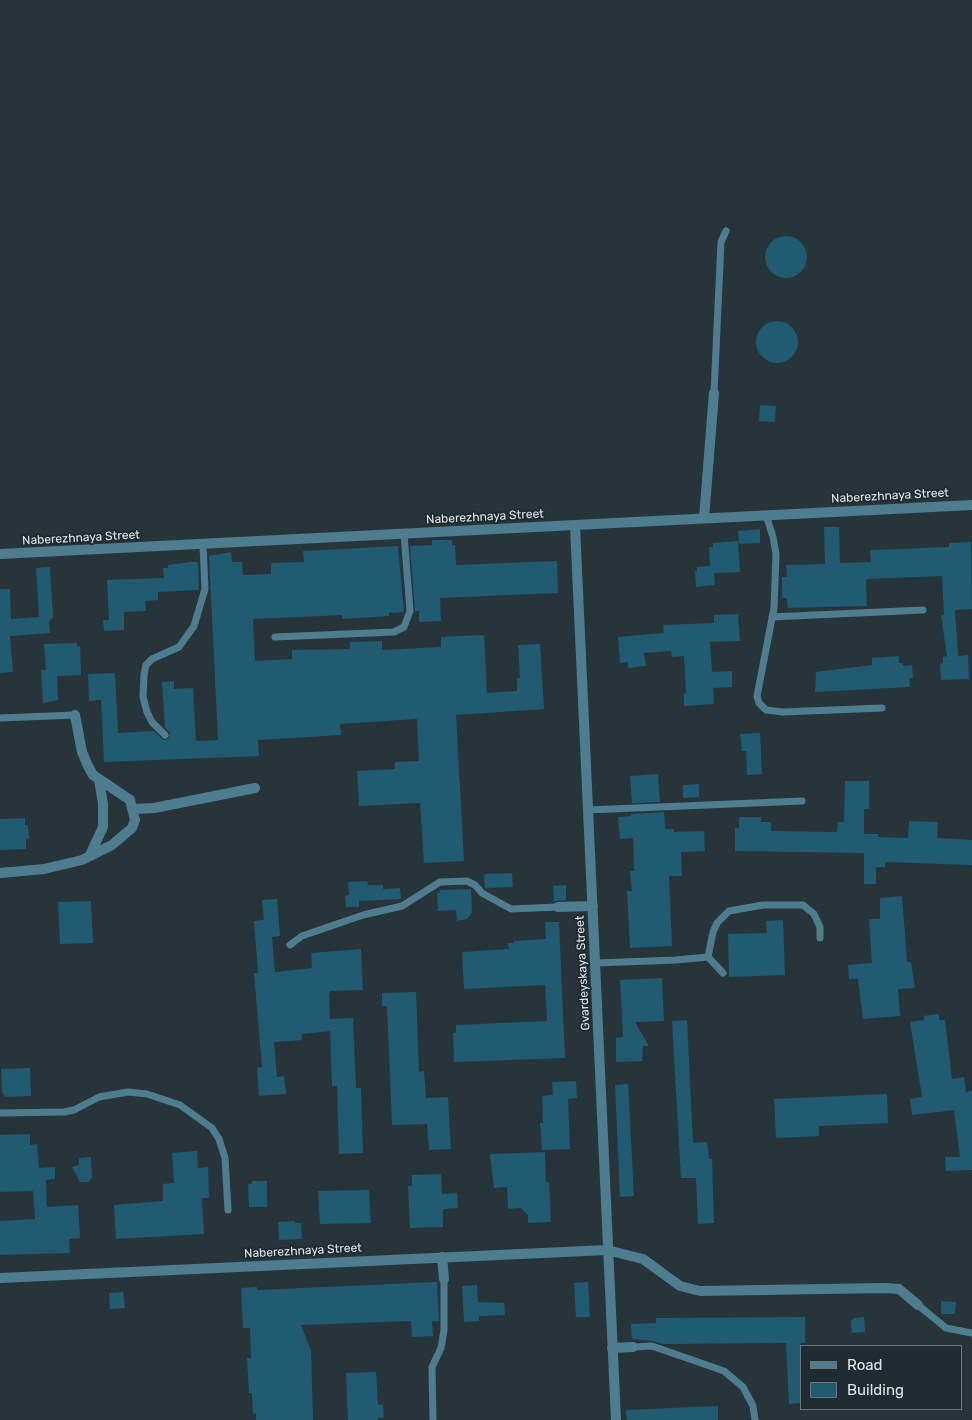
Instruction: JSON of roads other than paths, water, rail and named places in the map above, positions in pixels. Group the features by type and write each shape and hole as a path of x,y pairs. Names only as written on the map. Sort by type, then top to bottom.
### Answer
{"street":[{"path":"704,518 714,393"},
{"name":"Naberezhnaya Street","path":"0,554 972,505"},
{"name":"Gvardeyskaya Street","path":"574,526 616,1420"},
{"path":"0,873 44,869 82,860 112,845 125,836 135,820 134,809 130,800 99,779 88,766 82,752 76,715"},
{"path":"90,856 103,827 103,804 99,779"},
{"path":"134,809 154,808 255,788"},
{"path":"558,907 592,906"},
{"name":"Naberezhnaya Street","path":"0,1278 607,1250 643,1259 680,1286 700,1291 803,1291 885,1288 899,1289 918,1305"},
{"path":"442,1257 444,1279"},
{"path":"612,1348 633,1347"}],"lane":[{"path":"714,393 721,242 726,231"},
{"path":"766,515 776,554 772,617 757,696 759,703 766,710 782,712 882,708"},
{"path":"275,637 394,632 404,627 410,611 404,534"},
{"path":"165,735 152,722 147,712 143,697 144,674 146,665 152,659 179,647 194,626 206,589 203,545"},
{"path":"772,617 923,610"},
{"path":"0,718 76,715"},
{"path":"588,810 802,801"},
{"path":"290,946 302,936 363,915 402,906 440,882 467,881 475,885 482,893 511,909 558,907"},
{"path":"708,956 717,923 729,911 743,908 763,905 803,905 814,914 820,927 820,938"},
{"path":"596,963 676,960 708,956"},
{"path":"708,956 723,973"},
{"path":"0,1113 64,1112 74,1110 99,1098 128,1092 147,1094 180,1105 212,1128 219,1139 225,1158 228,1210"},
{"path":"433,1420 432,1367 441,1348 444,1330 444,1279"},
{"path":"918,1305 946,1328 972,1333"},
{"path":"633,1347 652,1346 724,1371 743,1387 753,1406 755,1420"}]}
